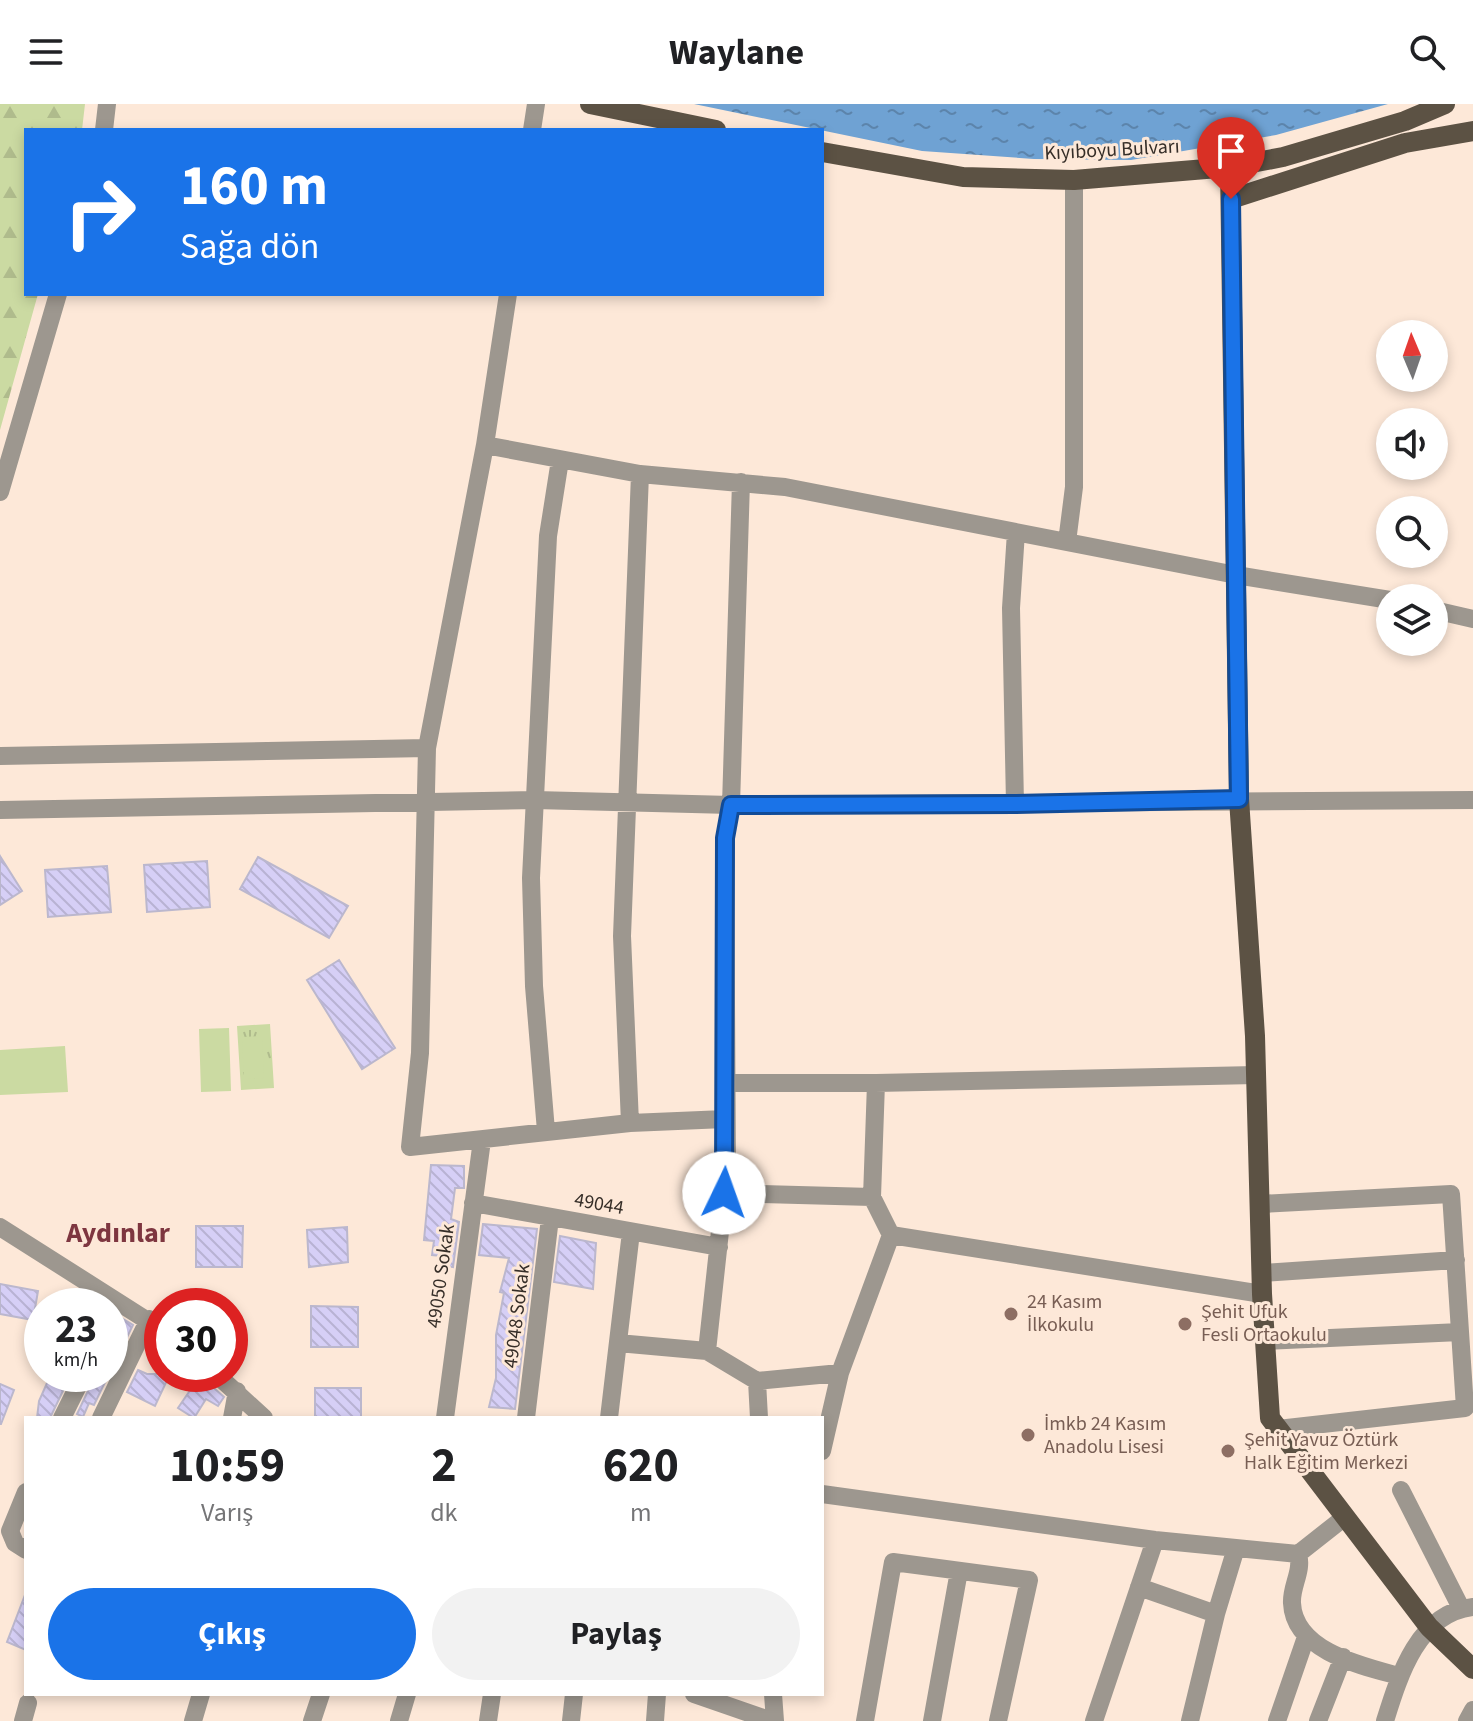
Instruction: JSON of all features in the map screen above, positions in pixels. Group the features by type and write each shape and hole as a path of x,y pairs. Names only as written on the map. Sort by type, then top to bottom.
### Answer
{"main road":[{"path":"590,104 706,128"},
{"name":"Kıyıboyu Bulvarı","path":"824,152 963,177 1074,180 1230,167 1283,157 1365,133 1445,104"},
{"path":"1231,199 1405,143 1473,131"},
{"path":"1230,167 1239,799 1256,1075 1261,1273 1270,1418 1429,1627 1473,1669"}],"street":[{"path":"104,128 107,104"},
{"path":"532,128 536,104"},
{"path":"1067,542 1074,487 1074,180"},
{"path":"0,492 57,296"},
{"path":"508,296 485,445 427,748 420,1053 410,1147 630,1123 725,1119"},
{"path":"485,445 640,474 785,487 1236,575 1376,598"},
{"path":"546,1131 530,932 548,536 560,460"},
{"path":"630,1123 623,1005 625,801 640,474"},
{"path":"707,1351 724,1193 725,838 731,805 741,482"},
{"path":"1015,804 1011,608 1016,532"},
{"path":"1448,613 1473,619"},
{"path":"0,756 427,748"},
{"path":"0,810 535,800 731,805 1239,799 1473,800"},
{"path":"724,1083 1256,1075"},
{"path":"824,1442 840,1373 891,1235 872,1197 876,1083"},
{"name":"49050 Sokak","path":"445,1416 482,1140"},
{"path":"724,1193 872,1197"},
{"path":"1260,1204 1451,1194 1464,1320 1465,1408 1278,1429"},
{"name":"49044","path":"473,1203 719,1247"},
{"name":"49048 Sokak","path":"526,1416 550,1218"},
{"path":"0,1227 97,1288"},
{"path":"610,1416 631,1232"},
{"path":"891,1235 1262,1294"},
{"path":"1261,1273 1456,1260"},
{"path":"1265,1341 1464,1320"},
{"path":"618,1343 707,1351 757,1381 840,1373"},
{"path":"102,1416 144,1345"},
{"path":"757,1381 759,1416"},
{"path":"63,1416 75,1392"},
{"path":"232,1416 237,1392"},
{"path":"238,1392 262,1416"},
{"path":"1385,1721 1399,1676 1429,1627 1467,1608 1401,1490"},
{"path":"824,1494 1155,1540 1298,1554 1345,1517"},
{"path":"24,1497 10,1531 15,1543 24,1549"},
{"path":"1094,1721 1155,1540"},
{"path":"1190,1721 1236,1548"},
{"path":"1298,1554 1292,1610 1306,1637 1343,1657 1399,1676"},
{"path":"865,1721 893,1562 1029,1580 998,1721"},
{"path":"932,1721 959,1571"},
{"path":"1139,1587 1216,1614"},
{"path":"1277,1721 1306,1637"},
{"path":"1318,1721 1343,1657"},
{"path":"193,1721 200,1696"},
{"path":"312,1721 320,1696"},
{"path":"399,1721 406,1696"},
{"path":"488,1721 492,1696"},
{"path":"571,1721 574,1696"},
{"path":"655,1721 657,1696"},
{"path":"700,1696 768,1720 773,1696"},
{"path":"1467,1721 1473,1710"}],"green space":[{"path":"0,104 85,104 82,128 24,128 24,296 37,296 0,430"},
{"path":"270,1024 274,1088 241,1090 237,1026"},
{"path":"229,1028 231,1091 201,1092 199,1029"},
{"path":"262,1036 264,1078 244,1079 242,1037"},
{"path":"65,1046 68,1092 0,1095 0,1050"}],"water":[{"path":"694,104 1388,104 1276,135 1131,160 1034,159 922,151 824,131 824,128 810,128"}],"building":[{"path":"0,856 22,891 0,905"},
{"path":"258,857 348,906 329,938 240,889"},
{"path":"207,861 210,907 147,912 144,865"},
{"path":"107,866 111,912 48,917 45,870"},
{"path":"339,960 395,1048 362,1069 307,980"},
{"path":"431,1165 464,1166 464,1188 455,1188 451,1219 459,1222 453,1267 440,1265 442,1256 432,1255 434,1241 424,1240"},
{"path":"483,1224 537,1229 515,1409 489,1407 496,1378 496,1335 504,1293 500,1292 509,1258 479,1255"},
{"path":"196,1226 243,1226 242,1267 196,1267"},
{"path":"347,1227 348,1262 309,1267 307,1230"},
{"path":"560,1236 596,1243 593,1289 554,1282"},
{"path":"0,1284 24,1288 24,1318 0,1314"},
{"path":"311,1306 358,1307 358,1347 311,1347"},
{"path":"138,1370 144,1373 144,1392 162,1392 155,1406 128,1390"},
{"path":"0,1384 14,1390 1,1424 0,1424"},
{"path":"315,1388 361,1388 361,1416 315,1416"},
{"path":"43,1392 62,1392 51,1416 37,1416"},
{"path":"87,1392 100,1392 94,1405 89,1403 81,1416 77,1414"},
{"path":"189,1392 218,1392 224,1397 218,1406 206,1399 195,1416 178,1408"},
{"path":"24,1598 24,1649 7,1642"}],"place":[{"name":"24 Kasım İlkokulu","path":"1011,1314"},
{"name":"Şehit Ufuk Fesli Ortaokulu","path":"1185,1324"},
{"name":"İmkb 24 Kasım Anadolu Lisesi","path":"1028,1435"},
{"name":"Şehit Yavuz Öztürk Halk Eğitim Merkezi","path":"1228,1451"}],"district":[{"name":"Aydınlar","path":"118,1233"}],"route":[{"path":"724,1193 727,1167 724,1083 725,838 731,805 1239,799 1231,199"}]}
